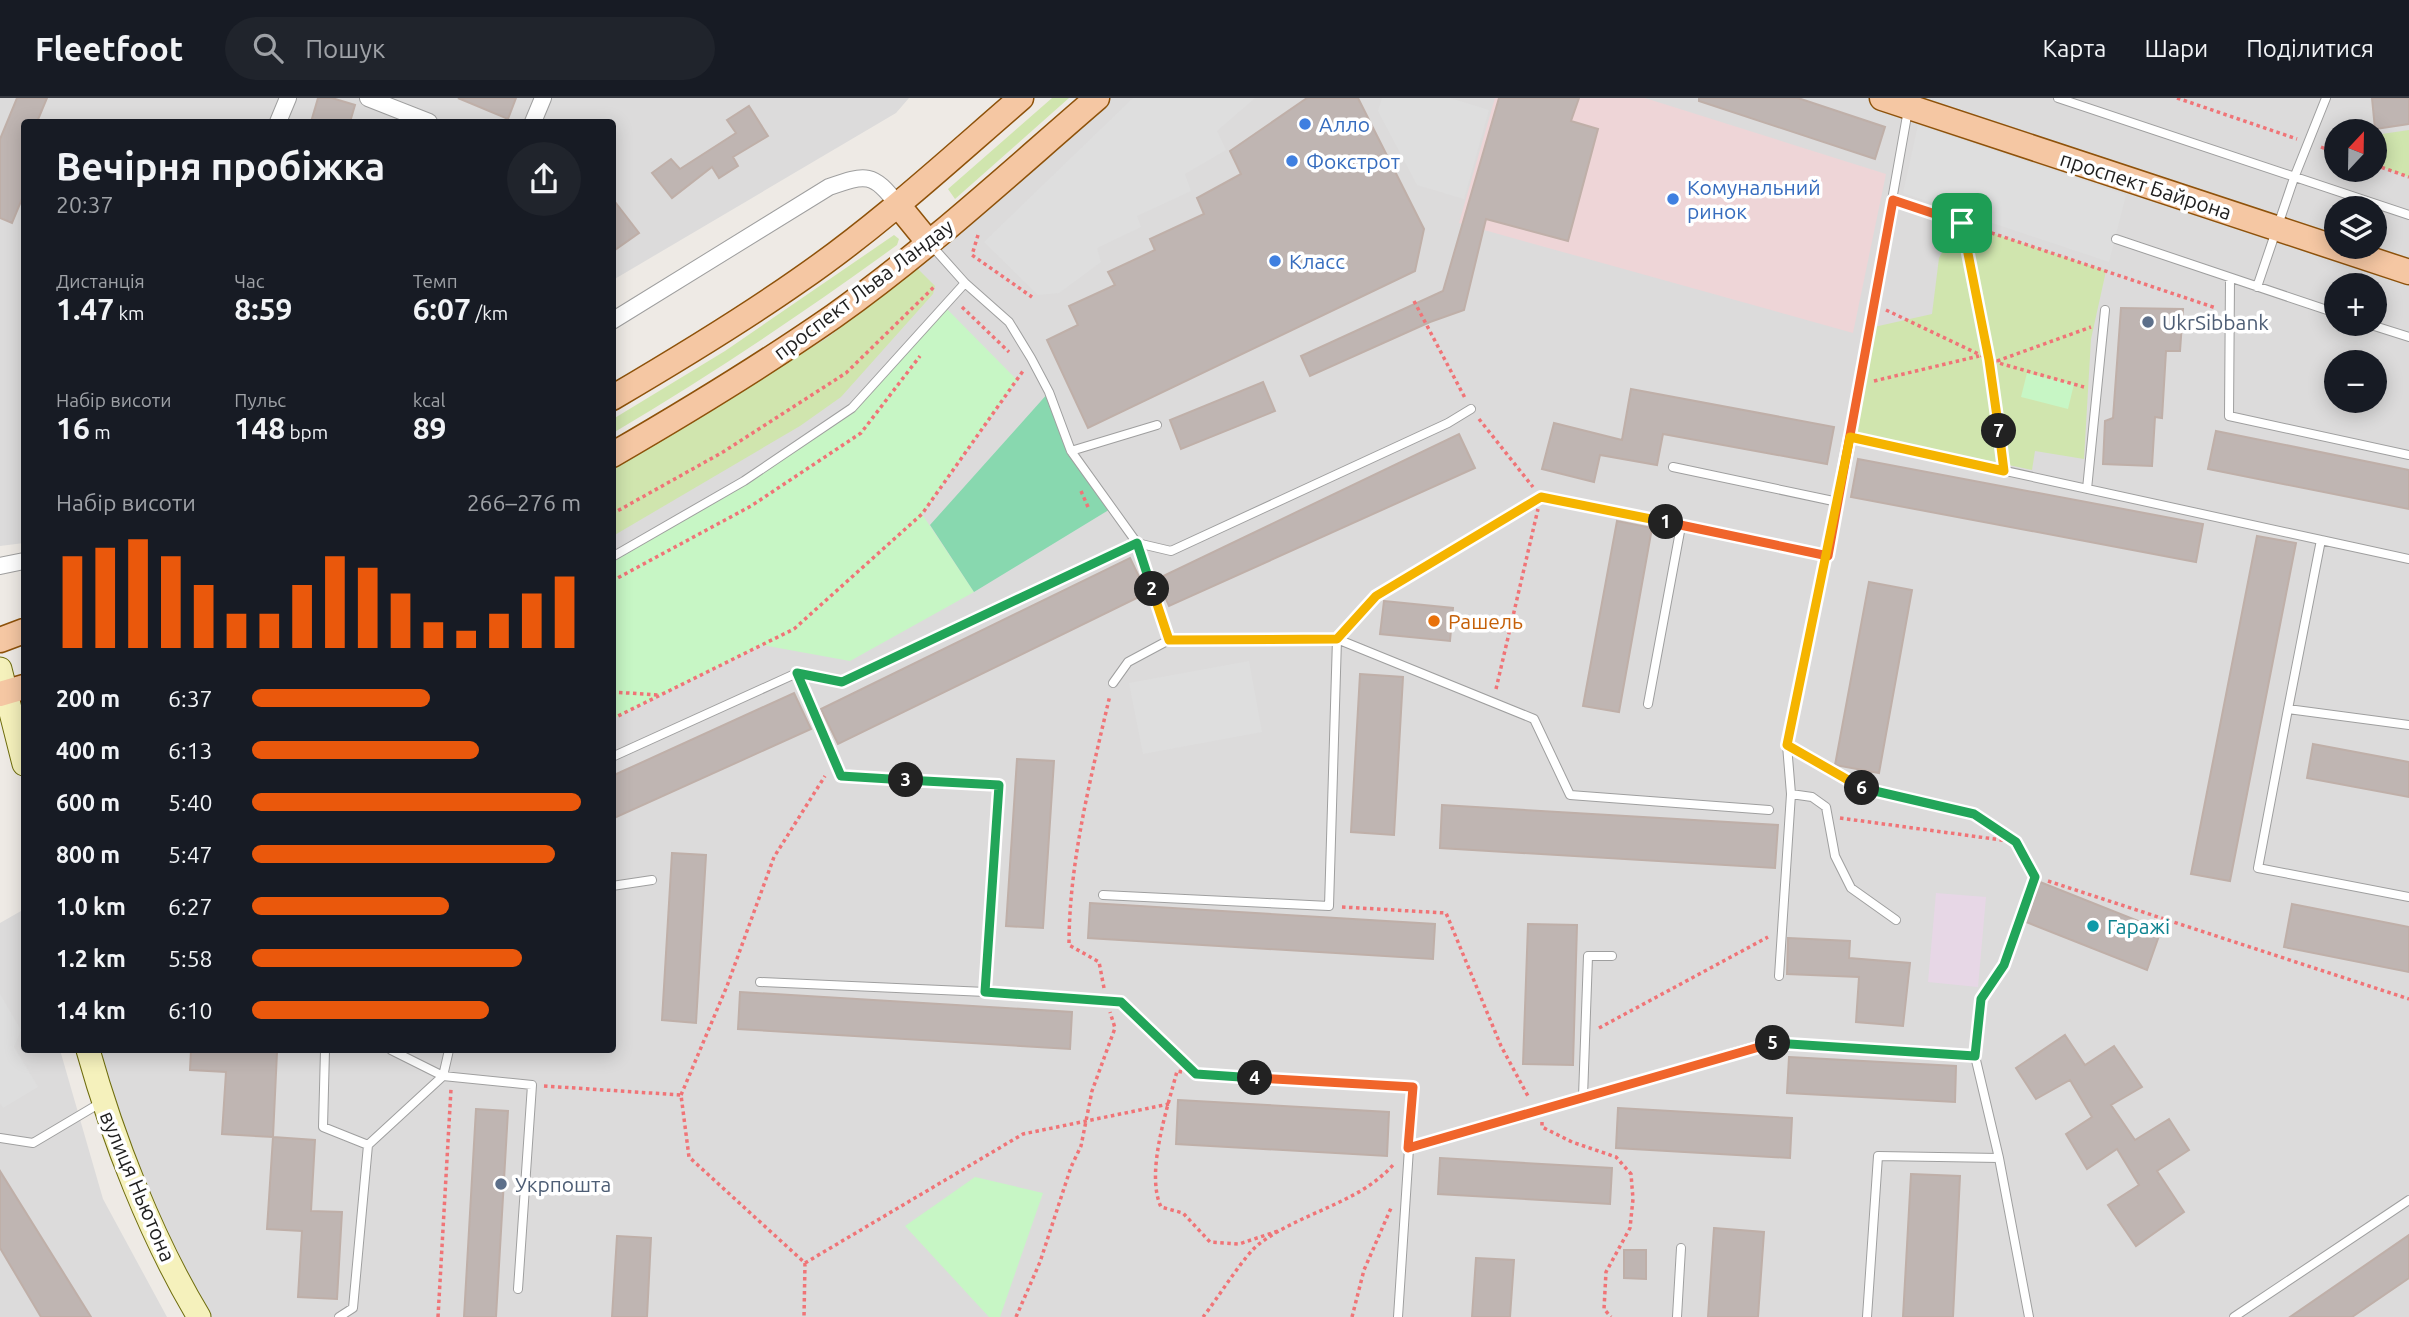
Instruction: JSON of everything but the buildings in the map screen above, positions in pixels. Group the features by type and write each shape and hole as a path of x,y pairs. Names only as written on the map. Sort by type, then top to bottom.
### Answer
{"main road":[{"path":"616,396 688,354 800,280 898,205 1021,98"},
{"name":"проспект Льва Ландау","path":"616,453 718,394 835,315 929,243 1097,98"},
{"name":"проспект Байрона","path":"1882,98 2409,272"},
{"path":"898,205 929,243"},
{"path":"0,640 21,632"}],"street":[{"path":"279,119 288,98"},
{"path":"368,98 421,119"},
{"path":"534,119 543,98"},
{"path":"616,319 829,187 869,177 878,180 898,205"},
{"path":"0,566 21,562"},
{"path":"0,669 10,691 21,748"},
{"name":"вулиця Ньютона","path":"89,1053 102,1102 179,1284 199,1317"}],"lane":[{"path":"2058,98 2409,215"},
{"path":"2257,286 2294,178 2310,144 2326,98"},
{"path":"1779,976 1791,794 1787,745 1828,556 1908,107"},
{"path":"2116,239 2324,309"},
{"path":"929,243 965,283 1009,322 1031,358 1049,392 1071,452 1137,543 1169,640"},
{"path":"2231,278 2229,416 2409,456"},
{"path":"616,555 733,488 852,408 965,283"},
{"path":"2087,489 2105,310"},
{"path":"2387,330 2409,337"},
{"path":"616,755 797,673 842,682 1137,543 1171,551 1448,423 1471,409"},
{"path":"1071,452 1157,425"},
{"path":"1850,437 2409,559"},
{"path":"1673,467 1838,502"},
{"path":"1541,497 1828,556"},
{"path":"1648,704 1681,526"},
{"path":"2321,540 2258,868 2409,897"},
{"path":"1103,895 1329,906 1337,639"},
{"path":"1113,683 1128,662 1169,640 1337,639 1534,719 1570,794 1769,810"},
{"path":"797,673 841,776 999,785 985,992"},
{"path":"2288,709 2409,725"},
{"path":"1791,794 1812,797 1826,807 1835,856 1851,888 1896,920"},
{"path":"2029,1317 1999,1158 1975,1056 1981,999 2004,965 2035,877"},
{"path":"616,885 652,880"},
{"path":"1583,1097 1588,956 1612,956"},
{"path":"760,982 985,992 1107,1001"},
{"path":"1408,1148 1769,1042 1975,1056"},
{"path":"325,1053 323,1126 368,1145"},
{"path":"397,1053 447,1076 533,1085 519,1289"},
{"path":"339,1317 354,1308 368,1145 447,1076 449,1053"},
{"path":"1196,1074 1413,1087 1398,1317"},
{"path":"0,1138 33,1143 102,1102"},
{"path":"1867,1317 1878,1156 1999,1158"},
{"path":"2234,1317 2409,1200"},
{"path":"1677,1317 1681,1248"}],"path":[{"path":"2177,98 2324,149"},
{"path":"2387,169 2409,177"},
{"path":"1893,200 2230,313"},
{"path":"1962,223 1989,360 2004,471"},
{"path":"978,234 972,255 1032,297"},
{"path":"616,512 723,452 846,373 935,286"},
{"path":"1874,304 1989,360 2096,390"},
{"path":"960,305 1025,367 1031,380"},
{"path":"1995,362 2103,323"},
{"path":"616,579 751,506 861,433 926,348"},
{"path":"1859,385 1981,355"},
{"path":"616,717 794,629 922,514 1031,358"},
{"path":"1077,482 1088,507"},
{"path":"1337,639 1376,596 1541,497"},
{"path":"1493,703 1541,497"},
{"path":"1016,1317 1040,1262 1088,1122 1092,1091 1115,1028 1099,962 1069,945 1069,904 1092,772 1113,683"},
{"path":"616,692 661,695"},
{"path":"1787,745 1860,787 1974,814 2016,842 2035,877 2409,999"},
{"path":"804,1317 805,1263 689,1157 681,1095 727,986 774,857 834,761"},
{"path":"1827,817 2016,842"},
{"path":"1329,906 1446,914 1501,1046 1529,1098 1541,1109 1542,1127 1572,1142 1616,1157 1631,1174 1633,1199 1630,1228 1606,1272 1604,1309 1611,1317"},
{"path":"1590,1033 1782,929"},
{"path":"1107,1001 1121,1002 1196,1074"},
{"path":"1196,1074 1177,1071 1160,1138 1155,1193 1161,1207 1183,1213 1210,1242 1238,1244 1278,1231 1378,1182 1408,1148"},
{"path":"438,1317 447,1076"},
{"path":"533,1085 681,1095"},
{"path":"1529,1098 1540,1094"},
{"path":"805,1263 1023,1134 1169,1104"},
{"path":"1352,1317 1368,1259 1387,1213 1405,1190"},
{"path":"1203,1317 1256,1246 1278,1231"}],"shaded area":[{"path":"0,98 909,98 896,113 616,278 616,119 21,119 21,543 0,546"},
{"path":"1097,98 2409,98 2409,1317 199,1317 89,1053 616,1053 616,453 718,394"},
{"path":"1133,98 1255,98 1217,131 1226,150 1185,174 1191,191 1137,216 1141,227 1097,248 1101,262 1059,293 1038,295 984,242"},
{"path":"1382,98 1450,98 1489,110 1464,199 1417,185 1378,111"},
{"name":"Комунальний ринок","path":"1495,98 1645,98 1886,174 1853,333 1459,223"},
{"path":"1918,125 2126,195 2109,262 1903,193"},
{"path":"1249,661 1262,732 1143,754 1129,683"},
{"path":"1936,893 1986,897 1978,987 1928,982"},
{"path":"21,911 21,1053 61,1053 103,1199 167,1317 0,1317 0,923"},
{"path":"0,994 21,1030 14,1047 38,1087 3,1108 0,1103"}],"green space":[{"path":"1052,98 1069,98 955,199 948,189"},
{"path":"2409,130 2409,177 2387,169 2387,133"},
{"path":"1962,223 2106,271 2091,339 2084,459 2035,451 2032,470 1854,432 1874,327 1932,314 1939,258 1945,247 1964,235"},
{"path":"894,235 899,239 897,245 722,366 616,431 616,417 725,351"},
{"path":"917,268 935,286 933,294 841,397 800,426 616,534 616,465 827,338"},
{"path":"944,306 1017,380 922,514 974,592 850,661 762,645 616,718 616,555 667,528 852,408"},
{"path":"2027,373 2074,384 2068,409 2021,397"},
{"path":"1049,392 1071,451 1112,508 974,592 930,525"},
{"path":"975,1177 1043,1193 1000,1317 989,1317 905,1226"}],"place":[{"name":"Алло","path":"1305,124"},
{"name":"Фокстрот","path":"1292,161"},
{"name":"Комунальний ринок","path":"1673,199"},
{"name":"Класс","path":"1275,261"},
{"name":"UkrSibbank","path":"2148,322"},
{"name":"Рашель","path":"1434,621"},
{"name":"Гаражі","path":"2093,926"},
{"name":"Укрпошта","path":"501,1184"}],"route":[{"path":"1962,223 1893,200 1828,556 1541,497 1376,596 1337,639 1169,640 1137,543 842,682 797,673 841,776 999,785 985,992 1121,1002 1196,1074 1413,1087 1408,1148 1769,1042 1975,1056 1981,999 2004,965 2035,877 2016,842 1974,814 1860,787 1787,745 1828,556 1850,437 2004,471 1989,360 1962,223"}]}
